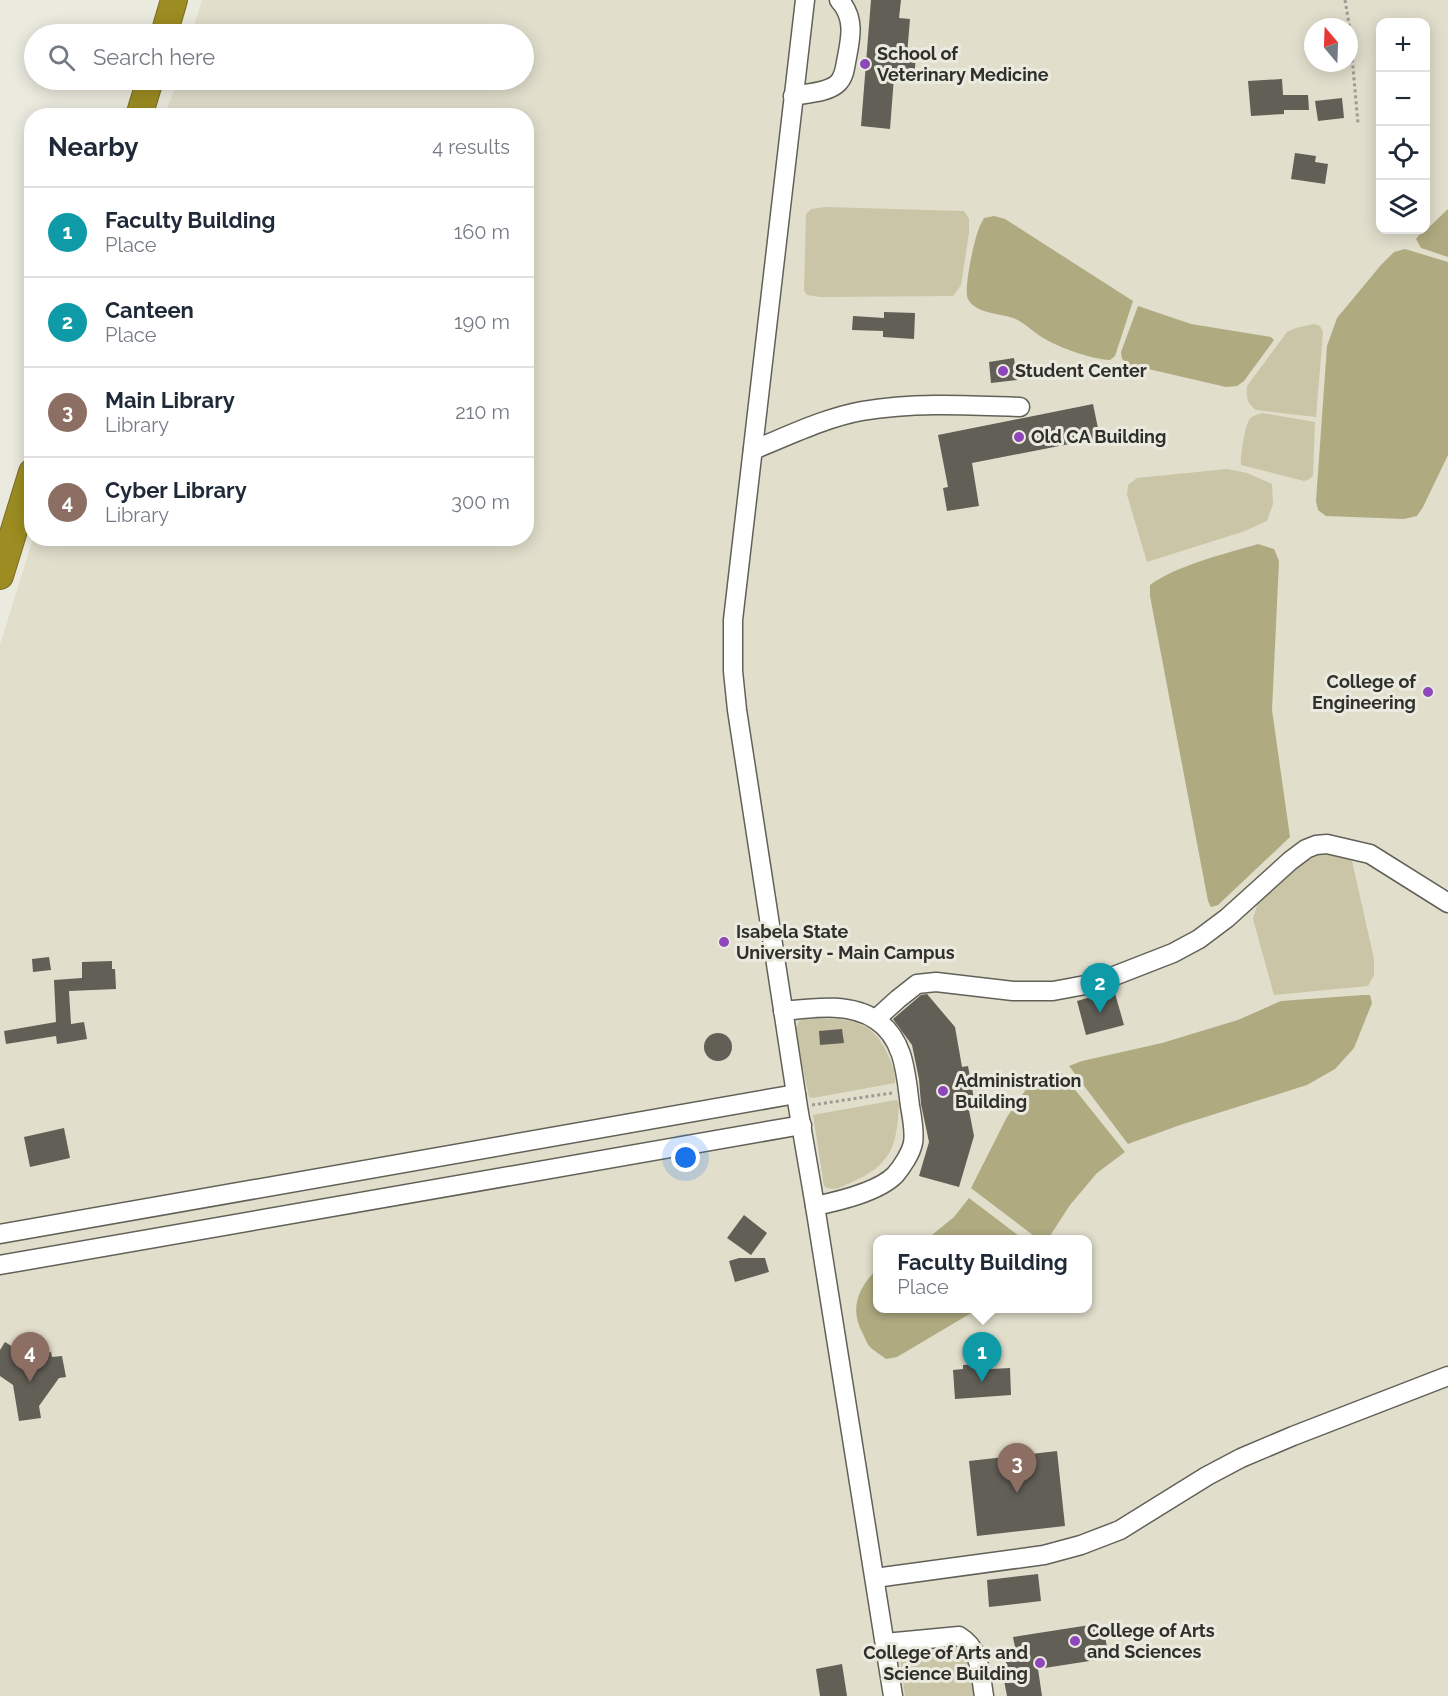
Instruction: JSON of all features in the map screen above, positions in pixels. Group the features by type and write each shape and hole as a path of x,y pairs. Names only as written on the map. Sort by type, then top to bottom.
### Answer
{"highway":[{"path":"167,24 174,0"},
{"path":"141,108 147,90"},
{"path":"0,576 24,498"}],"street":[{"path":"805,0 733,620 733,671 798,1109 893,1696"},
{"path":"793,96 837,85 844,74 852,32 849,17 839,0"},
{"path":"753,450 803,429 862,411 932,405 1020,407"},
{"path":"876,1019 917,984 936,982 1013,991 1053,991 1096,982 1173,953 1199,939 1227,918 1290,861 1306,849 1316,845 1327,844 1370,854 1448,903"},
{"path":"783,1011 816,1008 842,1009 860,1012 876,1019 895,1041 905,1066 913,1143 895,1175 862,1193 815,1206"},
{"path":"0,1234 798,1109"},
{"path":"0,1265 798,1109"},
{"path":"875,1578 1044,1555 1081,1545 1120,1530 1207,1476 1241,1458 1448,1376"},
{"path":"885,1643 959,1636 968,1641 974,1650 984,1696"}],"path":[{"path":"1346,0 1358,123"},
{"path":"798,1109 908,1090"}],"shaded area":[{"name":"Isabela State University - Main Campus","path":"202,0 1448,0 1448,1696 0,1696 0,645 31,546 534,546 534,108 167,108 174,90 534,90 534,24 194,24"},
{"path":"825,207 964,211 969,219 969,233 961,285 953,296 820,297 807,295 804,290 806,214 811,209"},
{"path":"1448,209 1448,257 1421,248 1416,239 1420,234 1430,234 1430,226"},
{"path":"994,216 1005,219 1133,301 1115,356 1110,360 1074,352 1047,340 1017,320 976,308 972,304 968,299 967,286 978,229 984,218"},
{"path":"1405,249 1448,262 1448,455 1417,516 1404,519 1326,516 1318,510 1316,501 1327,346 1337,318 1381,265 1394,252"},
{"path":"1138,306 1191,324 1271,337 1274,340 1244,381 1237,386 1226,387 1131,365 1122,359 1121,352"},
{"path":"1314,324 1320,326 1323,332 1316,417 1256,410 1248,400 1247,386 1287,332"},
{"path":"1262,413 1315,422 1313,475 1310,479 1304,481 1241,465 1247,424 1251,418"},
{"path":"1227,469 1247,473 1272,484 1273,504 1267,521 1245,531 1147,562 1127,495 1128,485 1137,478"},
{"path":"1258,544 1274,549 1279,561 1272,710 1290,837 1218,905 1211,907 1150,596 1150,585 1187,566"},
{"path":"1321,854 1336,854 1352,861 1374,959 1374,975 1368,986 1274,995 1253,919 1258,902 1303,863"},
{"path":"1370,995 1372,1003 1354,1048 1335,1069 1307,1085 1128,1144 1069,1066 1162,1043 1238,1020 1281,1001"},
{"path":"804,1019 843,1020 864,1026 881,1042 892,1065 895,1083 809,1097 795,1030 799,1021"},
{"path":"1060,1071 1125,1152 1097,1173 1070,1205 1051,1235 1033,1235 971,1188 1007,1117 1027,1088"},
{"path":"896,1100 899,1103 894,1142 883,1161 875,1169 844,1186 834,1189 824,1186 813,1115"},
{"path":"969,1198 1018,1235 932,1235 954,1217"},
{"path":"873,1273 873,1313 971,1313 897,1357 886,1359 869,1346 857,1316 858,1299"},
{"path":"954,1645 971,1661 977,1696 905,1696 899,1652"}],"building":[{"path":"871,0 901,0 899,18 910,19 907,55 916,56 914,79 894,77 890,129 861,126"},
{"path":"1282,79 1283,95 1308,95 1309,110 1284,110 1284,114 1251,116 1248,81"},
{"path":"1342,98 1344,118 1318,121 1315,101"},
{"path":"1295,153 1316,156 1315,162 1328,164 1325,184 1291,179"},
{"path":"884,312 915,313 914,339 883,337 883,331 852,330 853,316 884,318"},
{"name":"Student Center","path":"1014,358 1017,380 991,383 989,362"},
{"name":"Old CA Building","path":"1093,404 1100,438 972,463 979,506 947,511 943,488 948,487 938,435"},
{"path":"49,957 51,970 33,972 32,959"},
{"path":"112,961 112,969 115,969 116,989 69,991 71,1024 84,1022 87,1039 57,1044 56,1036 6,1044 4,1031 56,1022 54,980 82,978 82,962"},
{"path":"1114,990 1124,1025 1086,1035 1077,1001"},
{"name":"Administration Building","path":"927,994 955,1027 962,1067 968,1066 974,1099 967,1100 974,1136 959,1187 919,1176 929,1142 921,1104 919,1079 912,1045 893,1019 921,995"},
{"path":"842,1029 844,1043 820,1045 819,1031"},
{"path":"718,1033 728,1037 732,1047 728,1057 718,1061 708,1057 704,1047 708,1037"},
{"path":"64,1128 70,1158 30,1167 24,1137"},
{"path":"744,1215 767,1233 751,1255 727,1238"},
{"path":"739,1258 765,1258 769,1272 735,1282 729,1261"},
{"path":"5,1342 13,1347 38,1343 40,1354 51,1352 52,1357 62,1356 66,1377 59,1378 39,1406 41,1418 19,1421 13,1385 0,1376 0,1350"},
{"path":"993,1363 991,1369 1010,1368 1011,1395 955,1399 953,1370 963,1369 963,1365"},
{"path":"1057,1451 1065,1526 977,1536 969,1461"},
{"path":"1038,1574 1041,1601 989,1607 987,1580"},
{"name":"College of Arts and Science Building","path":"1096,1624 1097,1632 1104,1631 1109,1658 1038,1669 1042,1696 1007,1696 1003,1675 1008,1675 1004,1649 1015,1647 1013,1637"},
{"path":"842,1664 847,1696 820,1696 816,1669"}],"place":[{"name":"School of Veterinary Medicine","path":"865,64"},
{"name":"Student Center","path":"1003,371"},
{"name":"Old CA Building","path":"1019,437"},
{"name":"College of Engineering","path":"1428,692"},
{"name":"Isabela State University - Main Campus","path":"724,942"},
{"name":"Canteen","path":"1100,1013"},
{"name":"Administration Building","path":"943,1091"},
{"name":"Cyber Library","path":"30,1382"},
{"name":"Faculty Building","path":"982,1382"},
{"name":"Main Library","path":"1017,1493"},
{"name":"College of Arts and Sciences","path":"1075,1641"},
{"name":"College of Arts and Science Building","path":"1040,1663"}]}
